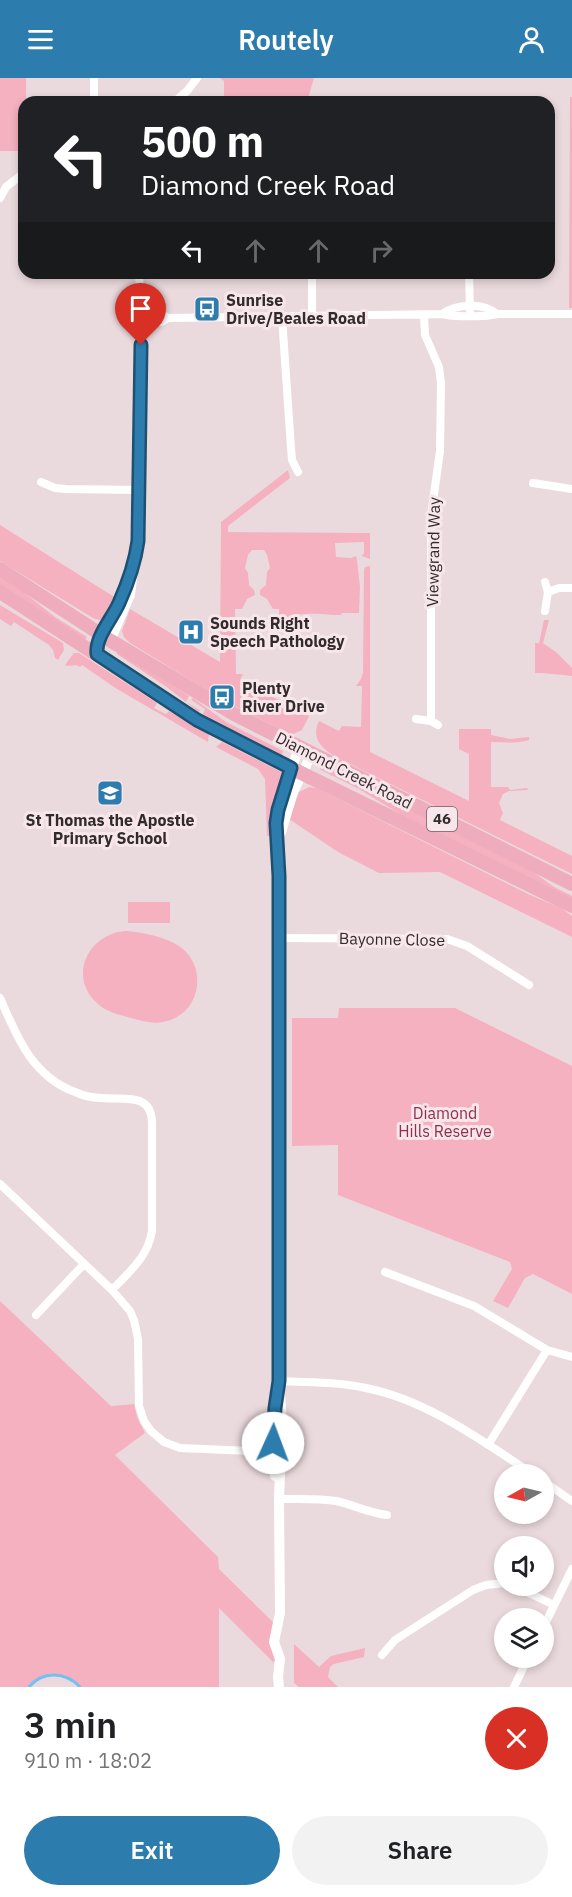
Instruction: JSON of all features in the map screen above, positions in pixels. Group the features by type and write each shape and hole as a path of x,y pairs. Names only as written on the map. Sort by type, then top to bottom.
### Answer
{"main road":[{"name":"Diamond Creek Road","path":"0,569 106,638 223,708 572,884"},
{"name":"Diamond Creek Road","path":"0,592 197,720 572,906"},
{"path":"97,654 106,648 106,638"}],"street":[{"path":"94,78 94,96"},
{"path":"181,96 197,78"},
{"path":"0,198 6,188 18,178"},
{"path":"106,638 123,616 138,541 141,318 139,279"},
{"path":"312,279 312,316"},
{"path":"469,279 470,310"},
{"path":"141,318 162,314 168,318 424,315 442,314 448,310 490,309 497,314 572,314"},
{"name":"Viewgrand Way","path":"416,719 434,723 431,516 441,445 439,367 425,335 424,315"},
{"path":"282,316 292,460 298,472"},
{"path":"41,482 54,488 66,489 139,490"},
{"path":"533,483 572,489"},
{"path":"545,582 548,592 545,611"},
{"path":"548,592 559,588 572,588"},
{"path":"279,1686 280,1659 274,1642 280,1613 279,1499 275,1478 275,1408 279,1381 279,856 281,830 286,810 297,771 306,750"},
{"name":"Bayonne Close","path":"279,938 447,939 467,946 530,985"},
{"path":"0,998 23,1048 35,1065 49,1078 66,1089 84,1095 137,1100 145,1104 151,1113 150,1241 142,1258 112,1290"},
{"path":"0,1184 112,1290 130,1311 137,1329 139,1406 148,1427 164,1442 180,1448 276,1448"},
{"path":"36,1315 84,1264"},
{"path":"385,1272 474,1306 547,1350 572,1357"},
{"path":"488,1445 547,1350"},
{"path":"279,1381 327,1382 369,1388 384,1393 440,1417 517,1464"},
{"path":"554,1489 572,1501"},
{"path":"279,1499 326,1500 387,1515"},
{"path":"553,1608 572,1569"},
{"path":"382,1655 394,1640 473,1590 494,1584"},
{"path":"535,1596 554,1605"},
{"path":"514,1687 523,1668"}],"green space":[{"path":"0,78 26,78 26,96 18,96 18,151 0,151"},
{"path":"220,78 314,78 309,96 224,96 224,81"},
{"path":"570,97 572,97 572,308 569,308"},
{"path":"288,470 290,478 228,526 228,532 370,533 370,559 362,556 364,542 335,543 336,557 356,556 360,587 359,613 299,615 279,625 279,609 273,609 267,599 260,595 260,590 266,585 267,572 270,568 267,555 264,550 252,550 248,555 245,568 249,585 255,595 247,599 242,609 235,609 236,674 243,674 240,680 309,716 302,730 291,735 225,701 130,643 122,631 130,609 220,662 221,522"},
{"path":"0,525 116,598 108,616 99,620 93,618 0,561"},
{"path":"370,566 370,752 469,801 469,754 459,749 459,729 491,729 491,735 510,739 529,737 529,740 519,742 491,742 491,787 508,787 510,790 527,788 528,790 509,791 503,794 499,803 503,813 500,820 572,856 572,874 340,759 318,742 316,729 319,721 339,731 342,726 361,727 362,686 356,686 363,673 364,570 365,567"},
{"path":"0,575 55,617 87,637 85,640 0,586"},
{"path":"0,605 63,643 64,650 58,660 49,645 14,622 11,626 0,619"},
{"path":"544,620 549,620 543,643 572,668 572,676 535,673 535,643 539,643"},
{"path":"118,651 189,696 186,702 117,654"},
{"path":"74,653 79,653 157,703 154,708 166,714 169,711 209,734 208,742 117,689 82,665 80,667 65,665"},
{"path":"193,698 226,722 283,751 282,756 203,714 205,709 191,700"},
{"path":"222,742 281,772 284,780 273,822 272,836 267,836 265,779 258,769 216,747"},
{"path":"318,766 529,869 554,887 572,896 572,900 400,814 359,789 321,770"},
{"path":"309,787 316,788 530,895 561,908 572,916 572,937 440,872 379,873 338,852 289,819 299,792"},
{"path":"128,902 170,902 170,923 128,923"},
{"path":"126,931 139,932 167,940 179,946 193,962 197,973 195,994 184,1012 175,1018 155,1023 119,1015 101,1006 88,992 83,969 86,958 102,939"},
{"name":"Diamond Hills Reserve","path":"339,1008 455,1008 572,1066 572,1294 533,1274 525,1278 508,1308 493,1301 512,1269 510,1262 338,1195 338,1145 292,1146 292,1018 338,1018"},
{"path":"0,1301 111,1406 134,1404 137,1417 145,1433 115,1455 218,1557 219,1569 276,1625 276,1660 273,1662 219,1608 219,1687 80,1687 68,1678 54,1675 41,1678 29,1687 0,1687"},
{"path":"294,1644 319,1667 331,1656 365,1648 364,1657 330,1667 328,1677 338,1687 299,1687 294,1683"}],"waterway":[{"path":"29,1687 41,1678 54,1675 68,1678 80,1687"}],"place":[{"name":"Sunrise Drive/Beales Road","path":"207,309"},
{"name":"Sounds Right Speech Pathology","path":"191,632"},
{"name":"Plenty River Drive","path":"222,697"},
{"name":"St Thomas the Apostle Primary School","path":"110,793"}],"route":[{"path":"141,345 138,541 135,561 128,581 118,607 102,635 96,650 97,654 197,720 291,768 282,794 276,823 279,856 279,1381 273,1443"}]}
